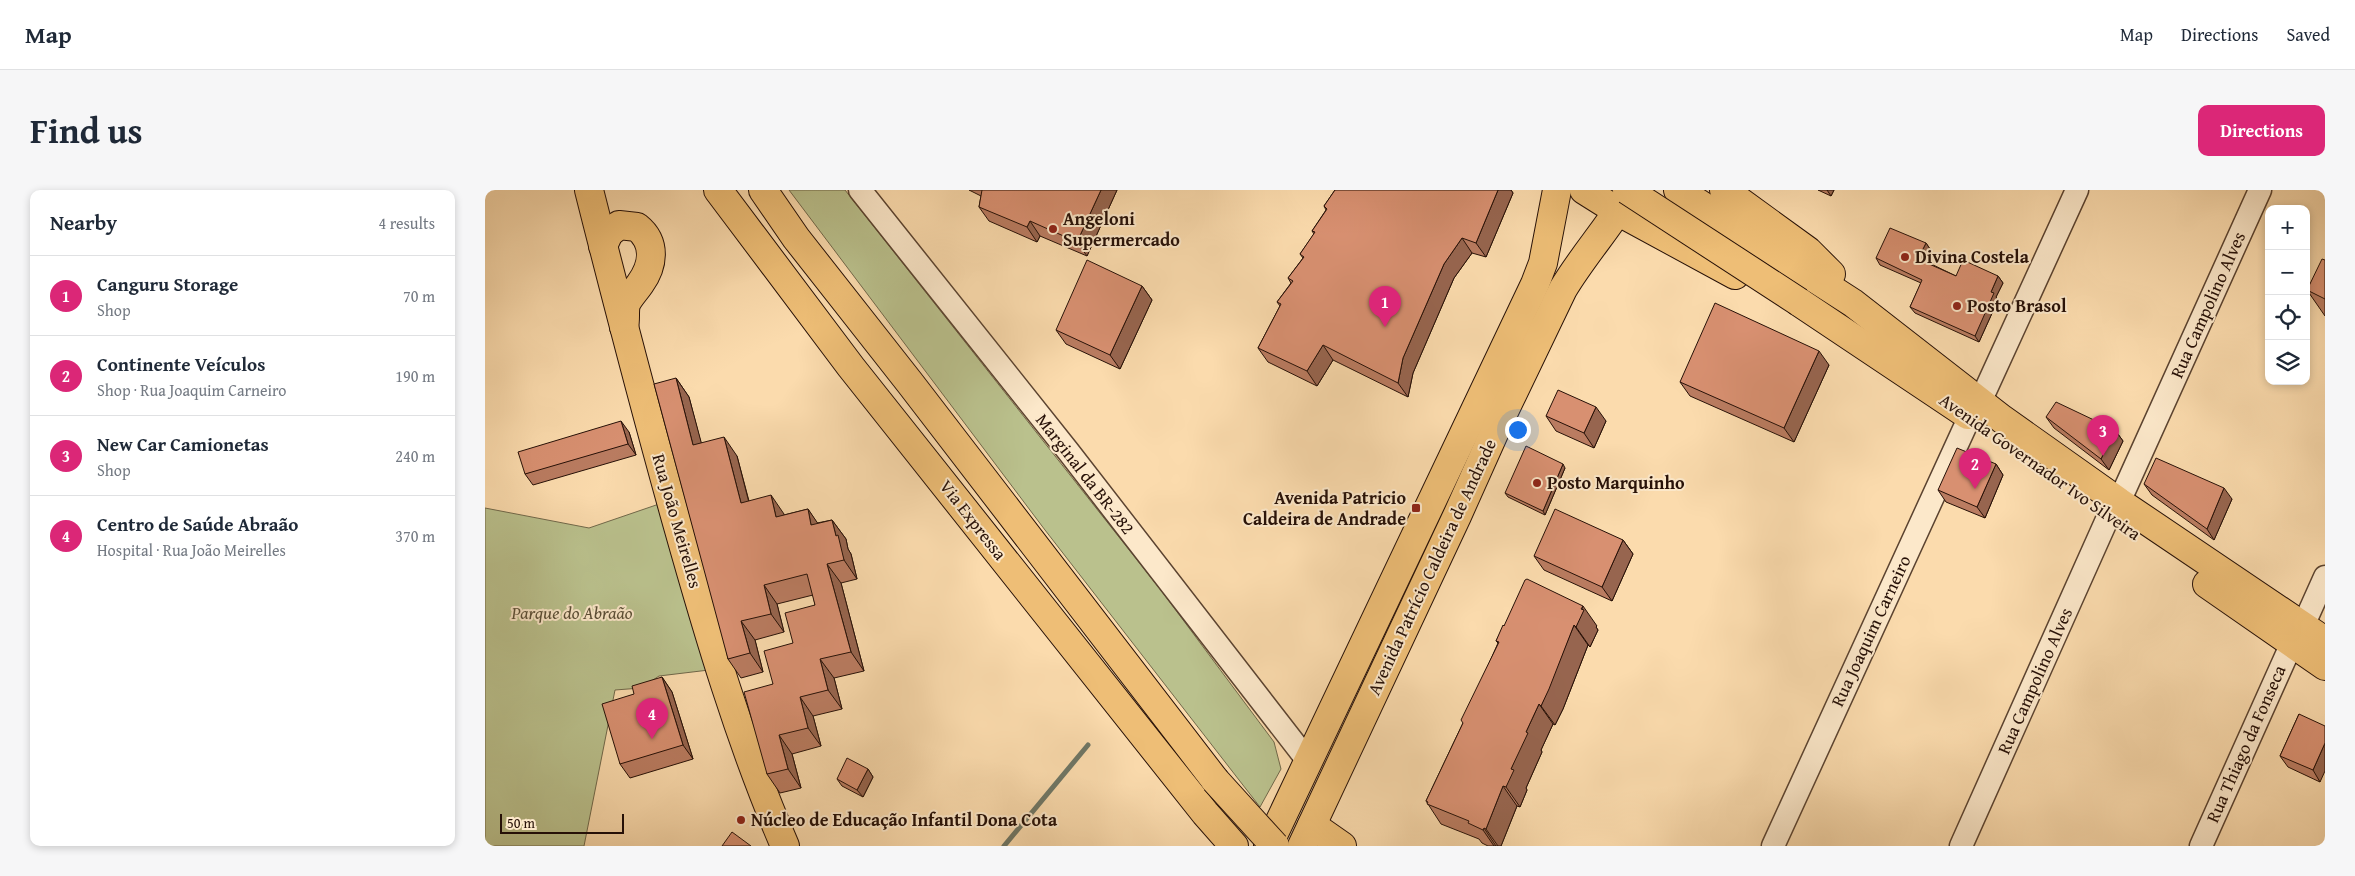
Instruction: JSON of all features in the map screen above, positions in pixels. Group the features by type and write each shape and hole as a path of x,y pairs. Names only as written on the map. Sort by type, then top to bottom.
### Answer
{"main road":[{"name":"Rua João Meirelles","path":"589,190 623,329 714,653 738,726 785,846"},
{"path":"711,190 742,221"},
{"name":"Via Expressa","path":"718,190 861,380 1233,846"},
{"name":"Via Expressa","path":"763,190 796,238 910,383 1215,780 1275,846"},
{"name":"Avenida Patrício Caldeira de Andrade","path":"1268,846 1535,284 1543,263 1557,190"},
{"path":"1584,190 1626,197 1693,250 1804,315 1873,350"},
{"name":"Avenida Governador Ivo Silveira","path":"1678,190 1853,303 1975,409"},
{"path":"1724,190 1808,251 1832,275 1853,303"},
{"name":"Avenida Patrício Caldeira de Andrade","path":"1307,835 1563,289 1575,268 1626,197"},
{"name":"Avenida Governador Ivo Silveira","path":"1626,197 1799,302 1873,350 1975,409 2114,508 2297,634 2325,666"},
{"path":"603,246 609,233 619,225 637,227 649,240 651,255 649,270 626,305 627,318 623,329"},
{"name":"Avenida Governador Ivo Silveira","path":"2297,634 2325,641"},
{"path":"1308,761 1329,788"},
{"path":"1307,835 1342,846"}],"street":[{"name":"Marginal da BR-282","path":"860,190 1074,459 1308,761"},
{"name":"Rua Joaquim Carneiro","path":"1773,846 2077,190"},
{"name":"Rua Campolino Alves","path":"1961,846 2261,190"},
{"name":"Rua Thiago da Fonseca","path":"2201,846 2297,634 2325,577"}],"green space":[{"path":"789,190 845,190 1160,589 1274,742 1281,769 1260,807 1045,530"},
{"name":"Parque do Abraão","path":"662,503 709,670 659,676 641,688 615,690 584,846 485,846 485,508 589,528"}],"building":[{"name":"Angeloni Supermercado","path":"982,190 1101,190 1077,242 1030,221 1027,227 979,207"},
{"path":"1335,190 1498,190 1476,243 1462,238 1444,264 1403,358 1398,383 1323,345 1307,371 1258,348 1281,304 1277,302 1293,281 1288,278 1304,257 1300,254 1315,232 1312,231 1327,209 1324,206"},
{"path":"1890,228 1926,243 1918,259 1956,276 1963,260 1998,276 1991,292 1994,293 1975,336 1910,307 1922,280 1876,258"},
{"path":"2322,259 2325,260 2325,299 2310,292 2310,284"},
{"path":"1087,260 1142,286 1110,355 1056,330"},
{"path":"1715,303 1819,351 1784,428 1680,382"},
{"path":"676,378 693,445 724,437 741,503 771,495 776,517 808,509 811,525 832,520 836,536 838,535 844,560 827,564 851,652 820,659 828,690 800,697 808,728 779,735 788,769 767,774 744,692 773,684 764,651 793,643 785,613 815,605 807,574 764,585 771,614 741,621 750,653 728,659 654,384"},
{"path":"1558,390 1596,407 1584,433 1546,416"},
{"path":"2056,402 2115,430 2101,459 2046,417"},
{"path":"621,421 628,444 525,474 518,452"},
{"name":"Posto Marquinho","path":"1526,446 1563,464 1543,511 1505,493"},
{"path":"1957,448 1996,464 1977,507 1938,490"},
{"path":"2156,458 2224,488 2207,529 2144,484"},
{"path":"1555,509 1623,540 1602,587 1534,556"},
{"path":"1527,579 1583,606 1581,609 1584,610 1576,627 1574,625 1549,689 1541,706 1539,704 1526,732 1528,733 1511,769 1514,770 1506,787 1503,786 1486,829 1484,828 1483,830 1468,823 1469,821 1427,804 1428,802 1426,801 1463,723 1461,720 1499,642 1496,641 1503,625"},
{"path":"662,677 683,745 620,764 602,704 634,694 632,686"},
{"path":"2299,714 2325,726 2325,743 2313,770 2280,756"},
{"path":"847,758 868,769 857,790 837,779"},
{"path":"732,832 751,846 722,846"}],"waterway":[{"path":"1004,846 1088,745"}],"place":[{"name":"Angeloni Supermercado","path":"1053,229"},
{"name":"Divina Costela","path":"1905,257"},
{"name":"Posto Brasol","path":"1957,306"},
{"name":"Canguru Storage","path":"1385,327"},
{"name":"New Car Camionetas","path":"2103,456"},
{"name":"Posto Marquinho","path":"1537,483"},
{"name":"Continente Veículos","path":"1975,489"},
{"name":"Avenida Patricio Caldeira de Andrade","path":"1416,508"},
{"name":"Centro de Saúde Abraão","path":"652,739"},
{"name":"Núcleo de Educação Infantil Dona Cota","path":"741,820"}]}
